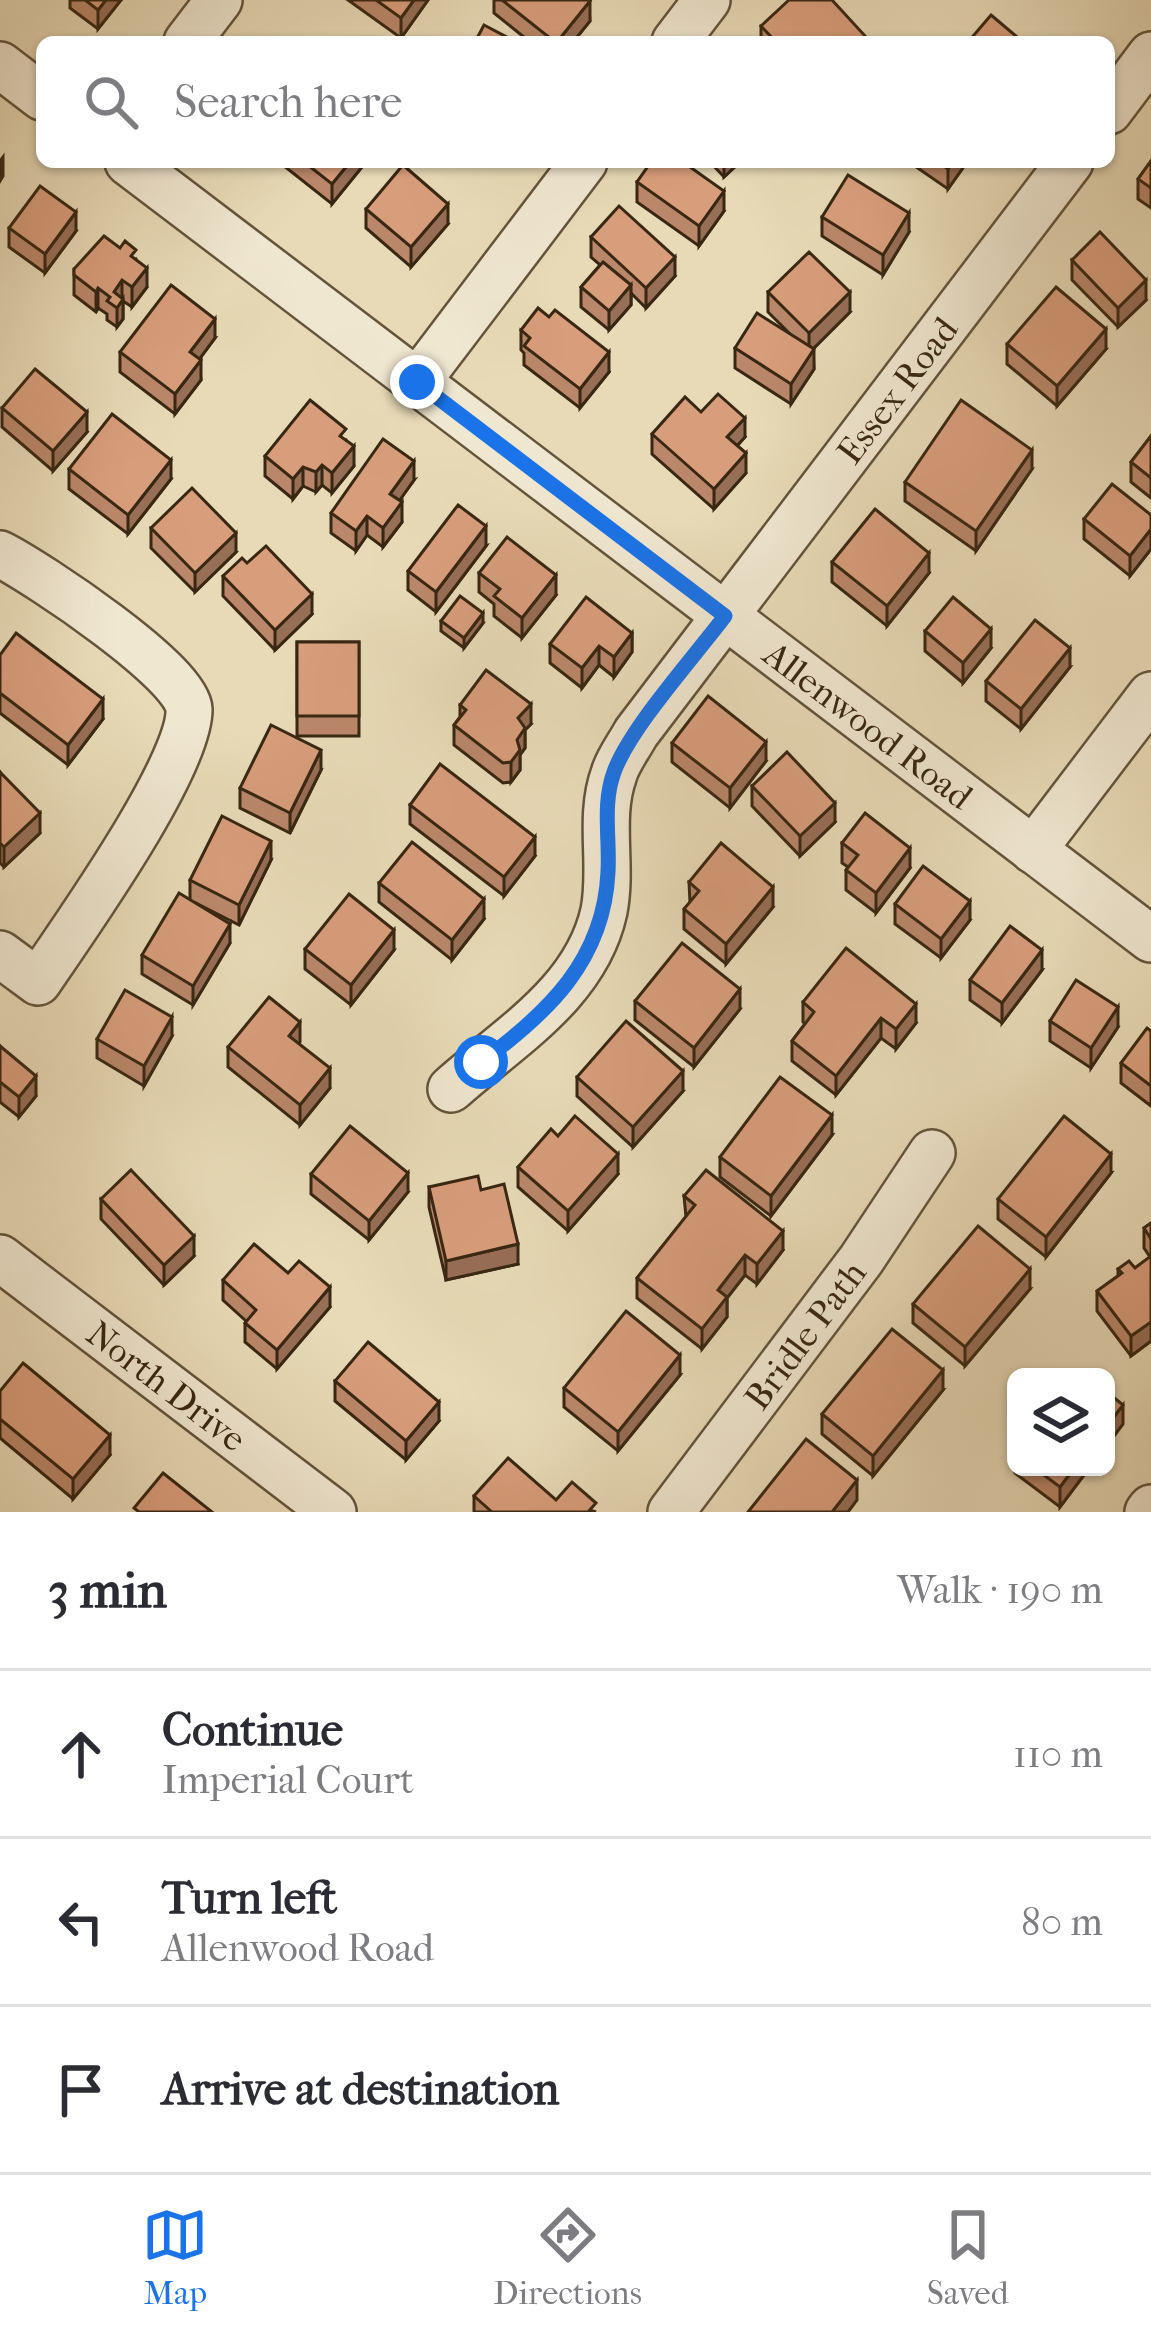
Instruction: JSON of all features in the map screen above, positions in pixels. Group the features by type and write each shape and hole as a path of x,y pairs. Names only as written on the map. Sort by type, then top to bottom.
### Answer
{"street":[{"path":"192,36 219,0"},
{"path":"680,36 707,0"},
{"path":"1115,103 1151,56"},
{"path":"0,65 36,92"},
{"name":"Allenwood Road","path":"136,168 1151,940"},
{"path":"417,382 579,168"},
{"name":"Essex Road","path":"451,1089 525,1030 581,968 603,914 608,872 606,806 614,771 636,734 1065,168"},
{"path":"0,554 33,570 108,625 183,689 189,710 179,750 121,858 38,982 0,954"},
{"path":"1034,850 1151,695"},
{"name":"Bridle Path","path":"671,1512 861,1260 932,1153"},
{"name":"North Drive","path":"0,1258 333,1512"}],"building":[{"path":"85,0 106,0 98,10"},
{"path":"376,0 414,0 401,18"},
{"path":"502,0 590,1 562,36 547,36"},
{"path":"789,0 832,0 865,36 770,36 761,26"},
{"path":"991,15 1016,36 973,36"},
{"path":"484,25 505,36 478,36"},
{"path":"1151,161 1151,188 1138,179"},
{"path":"312,168 345,168 332,184"},
{"path":"400,168 406,168 448,204 411,247 366,209"},
{"path":"647,168 691,168 724,191 699,226 637,182"},
{"path":"848,175 909,213 883,255 822,217"},
{"path":"40,186 76,212 45,254 9,228"},
{"path":"619,206 675,257 646,288 591,237"},
{"path":"1100,232 1146,280 1118,308 1072,260"},
{"path":"104,236 120,248 125,241 136,250 131,256 147,268 132,287 122,280 114,292 123,299 117,308 107,301 110,297 74,275 74,269"},
{"path":"809,252 850,292 809,333 768,292"},
{"path":"603,262 631,285 609,311 581,287"},
{"path":"171,285 215,319 190,352 201,360 175,394 120,352"},
{"path":"1056,287 1106,329 1057,386 1007,344"},
{"path":"538,308 549,317 555,310 609,352 580,389 524,346 530,338 521,330"},
{"path":"757,313 814,349 791,384 735,348"},
{"path":"35,369 87,412 53,451 2,408"},
{"path":"718,394 745,418 727,437 746,453 714,489 652,434 685,397 701,412"},
{"path":"310,400 346,429 340,436 354,446 332,473 322,465 316,472 303,467 293,479 265,456"},
{"path":"961,400 1032,450 976,531 905,482"},
{"path":"112,414 171,460 128,515 69,469"},
{"path":"1151,436 1151,478 1131,462"},
{"path":"383,439 414,461 390,494 402,502 383,528 367,516 356,531 331,513"},
{"path":"1112,484 1151,515 1151,529 1130,556 1084,519"},
{"path":"192,488 236,533 195,573 151,528"},
{"path":"458,505 486,526 436,592 408,571"},
{"path":"875,509 929,553 887,606 832,562"},
{"path":"507,537 556,575 522,618 494,596 500,589 479,573"},
{"path":"266,546 312,594 275,630 223,576 242,558 247,563"},
{"path":"460,596 483,613 464,638 441,621"},
{"path":"586,597 632,633 614,657 599,646 582,668 550,644"},
{"path":"953,597 991,629 963,663 925,631"},
{"path":"1035,620 1070,648 1021,709 986,681"},
{"path":"16,633 103,699 68,745 0,693 0,655"},
{"path":"297,642 359,642 359,716 297,716"},
{"path":"486,670 531,704 518,718 525,728 517,740 520,750 511,762 503,763 454,725 466,710 460,705"},
{"path":"708,696 766,742 730,788 672,743"},
{"path":"271,725 321,750 290,813 240,788"},
{"path":"787,752 835,803 800,836 752,786"},
{"path":"440,764 535,837 504,877 410,805"},
{"path":"0,772 40,813 4,847 0,843"},
{"path":"865,813 910,848 876,893 846,870 858,855 842,843"},
{"path":"222,816 271,841 239,905 190,880"},
{"path":"412,842 484,899 452,940 379,883"},
{"path":"721,843 773,887 726,944 684,909 699,891 689,882"},
{"path":"923,866 970,901 941,939 895,904"},
{"path":"179,893 230,924 193,986 142,955"},
{"path":"349,894 394,930 351,985 305,949"},
{"path":"1010,926 1042,950 1002,1003 970,980"},
{"path":"682,943 740,989 694,1048 635,1001"},
{"path":"846,948 916,1004 896,1029 881,1018 836,1076 792,1041 814,1012 803,1002"},
{"path":"1076,980 1118,1007 1091,1048 1050,1021"},
{"path":"125,990 172,1017 144,1066 97,1039"},
{"path":"269,997 300,1022 289,1036 330,1068 300,1105 228,1047"},
{"path":"626,1021 683,1071 633,1127 577,1077"},
{"path":"1147,1028 1151,1031 1151,1086 1121,1063"},
{"path":"0,1046 36,1076 19,1097 0,1082"},
{"path":"780,1077 832,1115 771,1196 720,1157"},
{"path":"575,1116 618,1154 568,1211 518,1167 551,1129 558,1136"},
{"path":"1064,1116 1111,1154 1046,1237 998,1199"},
{"path":"350,1126 408,1173 369,1221 311,1174"},
{"path":"131,1170 194,1236 164,1265 101,1199"},
{"path":"706,1170 783,1231 757,1264 745,1255 718,1290 727,1297 702,1329 637,1278 695,1205 684,1196"},
{"path":"478,1176 481,1190 504,1184 518,1244 446,1261 429,1187"},
{"path":"978,1226 1030,1269 965,1347 913,1304"},
{"path":"254,1244 288,1273 299,1261 330,1287 277,1350 245,1323 256,1310 223,1280"},
{"path":"1151,1256 1151,1322 1131,1336 1097,1291 1122,1273 1118,1269 1129,1261 1135,1268"},
{"path":"626,1311 680,1355 618,1432 564,1388"},
{"path":"892,1329 943,1370 873,1456 822,1414"},
{"path":"368,1342 439,1402 406,1441 335,1381"},
{"path":"23,1363 110,1435 73,1479 0,1419 0,1391"},
{"path":"806,1439 857,1480 832,1512 748,1512"},
{"path":"508,1458 556,1500 572,1482 596,1503 588,1512 492,1512 474,1496"},
{"path":"163,1473 212,1512 139,1512 134,1508"},
{"path":"1045,1476 1068,1476 1060,1487"}],"route":[{"path":"417,382 725,616 636,734 614,771 606,806 608,872 603,914 581,968 525,1030 481,1062"}]}
